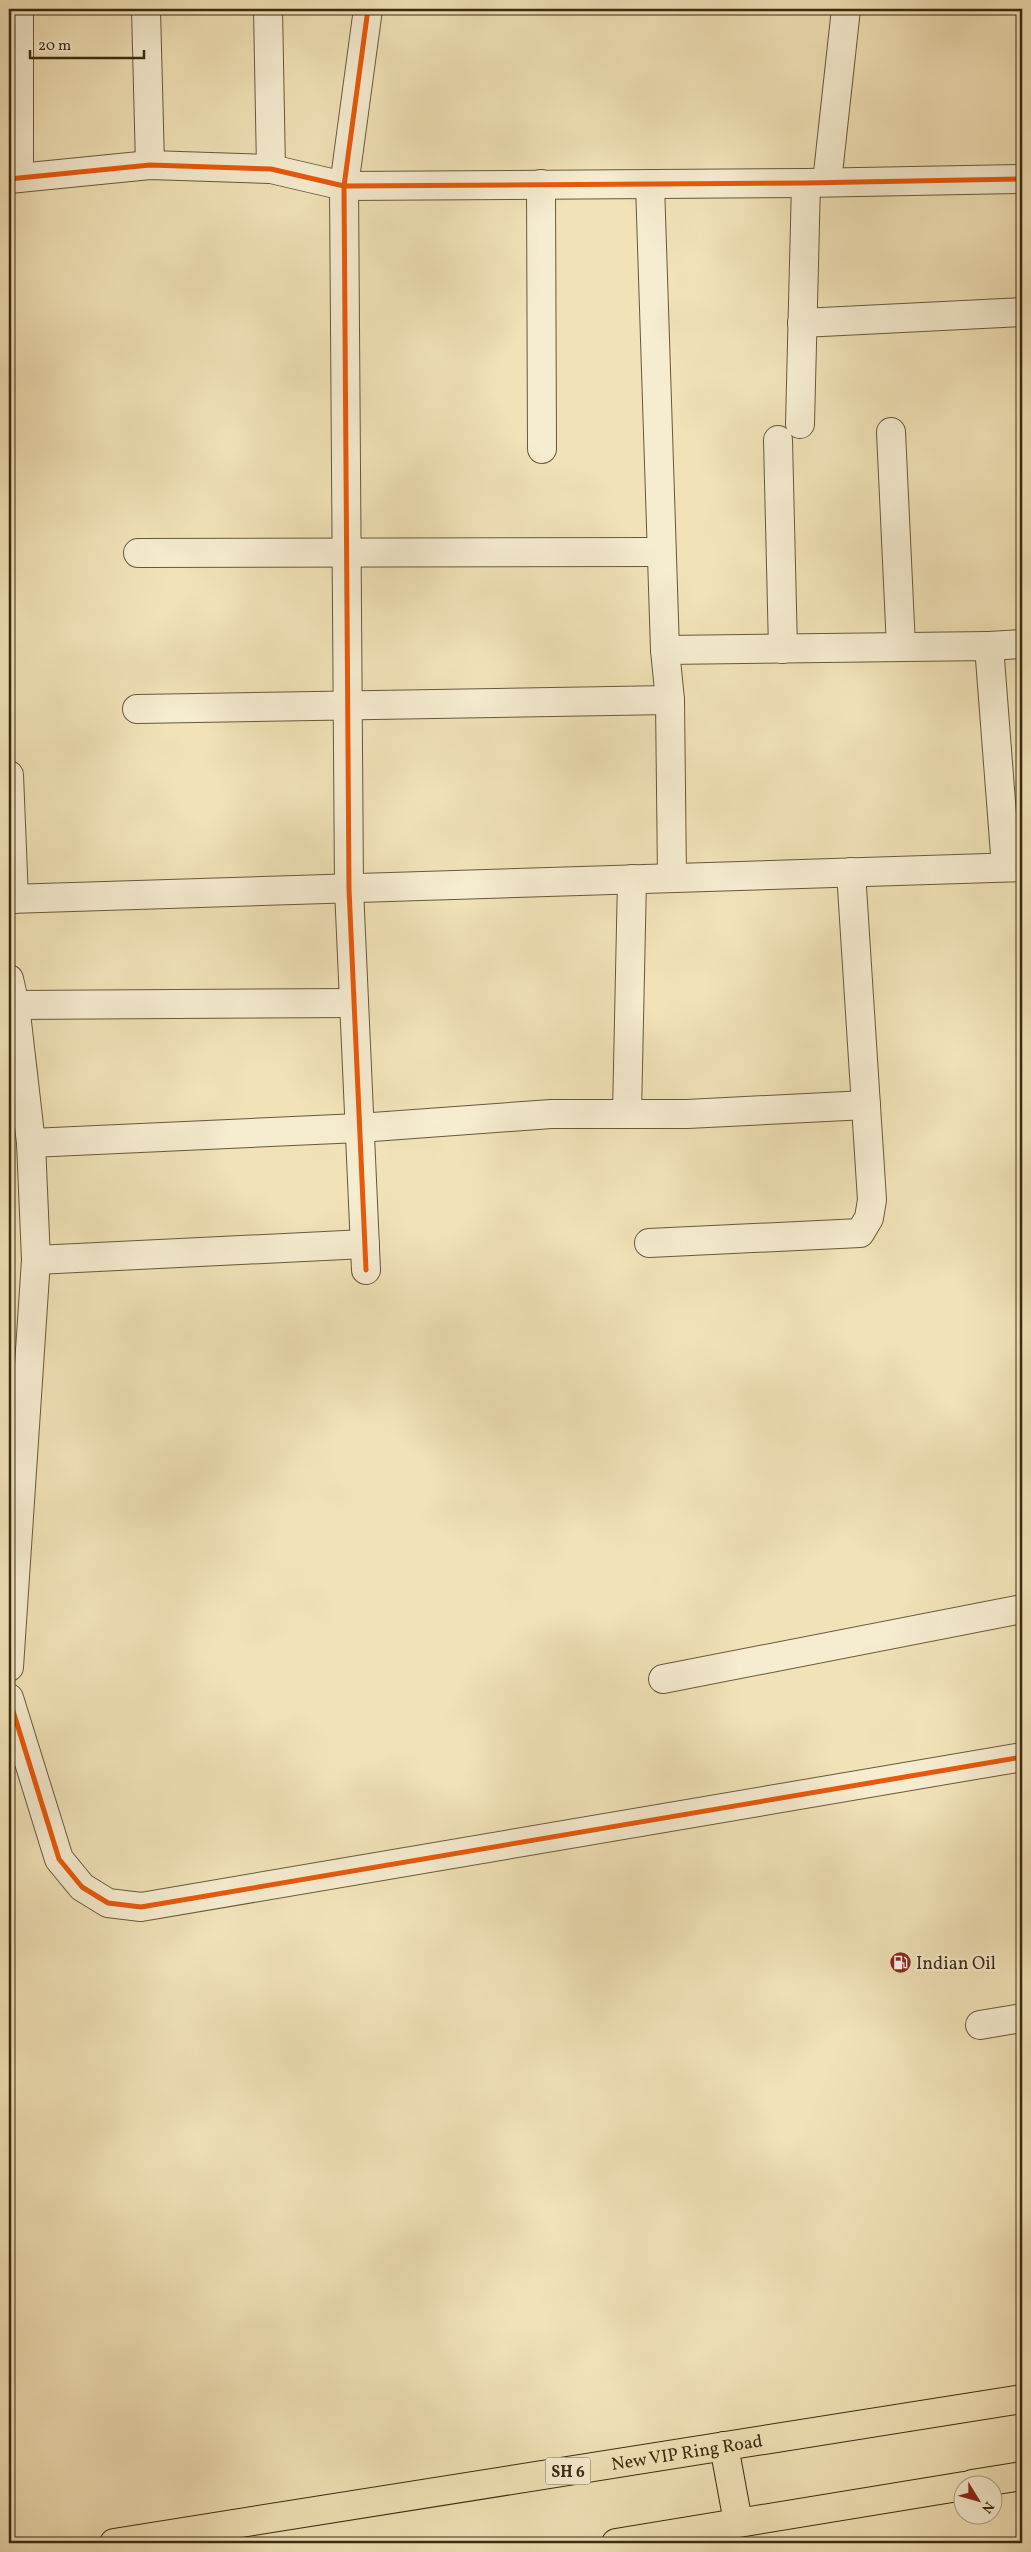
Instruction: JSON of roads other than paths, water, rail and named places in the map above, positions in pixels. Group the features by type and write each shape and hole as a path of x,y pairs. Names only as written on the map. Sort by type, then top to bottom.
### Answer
{"main road":[{"name":"New VIP Ring Road","path":"114,2543 1022,2399"},
{"path":"724,2446 738,2522"},
{"path":"1004,2479 1022,2476"},
{"path":"616,2543 954,2488"}],"street":[{"path":"19,9 14,178 150,166 271,169 344,186 816,183 1022,179"},
{"path":"146,9 150,166"},
{"path":"268,9 271,169"},
{"path":"36,1260 365,1257 349,888 344,186 368,9"},
{"path":"800,424 802,324 816,183 846,9"},
{"path":"542,184 542,450"},
{"path":"650,184 664,650 670,700 672,878"},
{"path":"802,324 1022,312"},
{"path":"891,432 901,647"},
{"path":"778,440 783,649"},
{"path":"138,553 661,552"},
{"path":"664,650 1022,644"},
{"path":"9,775 12,899 1014,867 989,646"},
{"path":"137,709 670,700"},
{"path":"649,1243 860,1233 869,1218 872,1200 851,872"},
{"path":"627,1114 632,879"},
{"path":"9,980 15,1005 24,1159 36,1260 9,1667"},
{"path":"15,1005 354,1003"},
{"path":"24,1159 359,1128 551,1114 687,1114 866,1105"},
{"path":"663,1679 1022,1609"},
{"path":"9,1698 59,1859 82,1887 108,1903 141,1907 1022,1757"},
{"path":"980,2025 1022,2018"}],"place":[{"name":"Indian Oil","path":"900,1963"}]}
